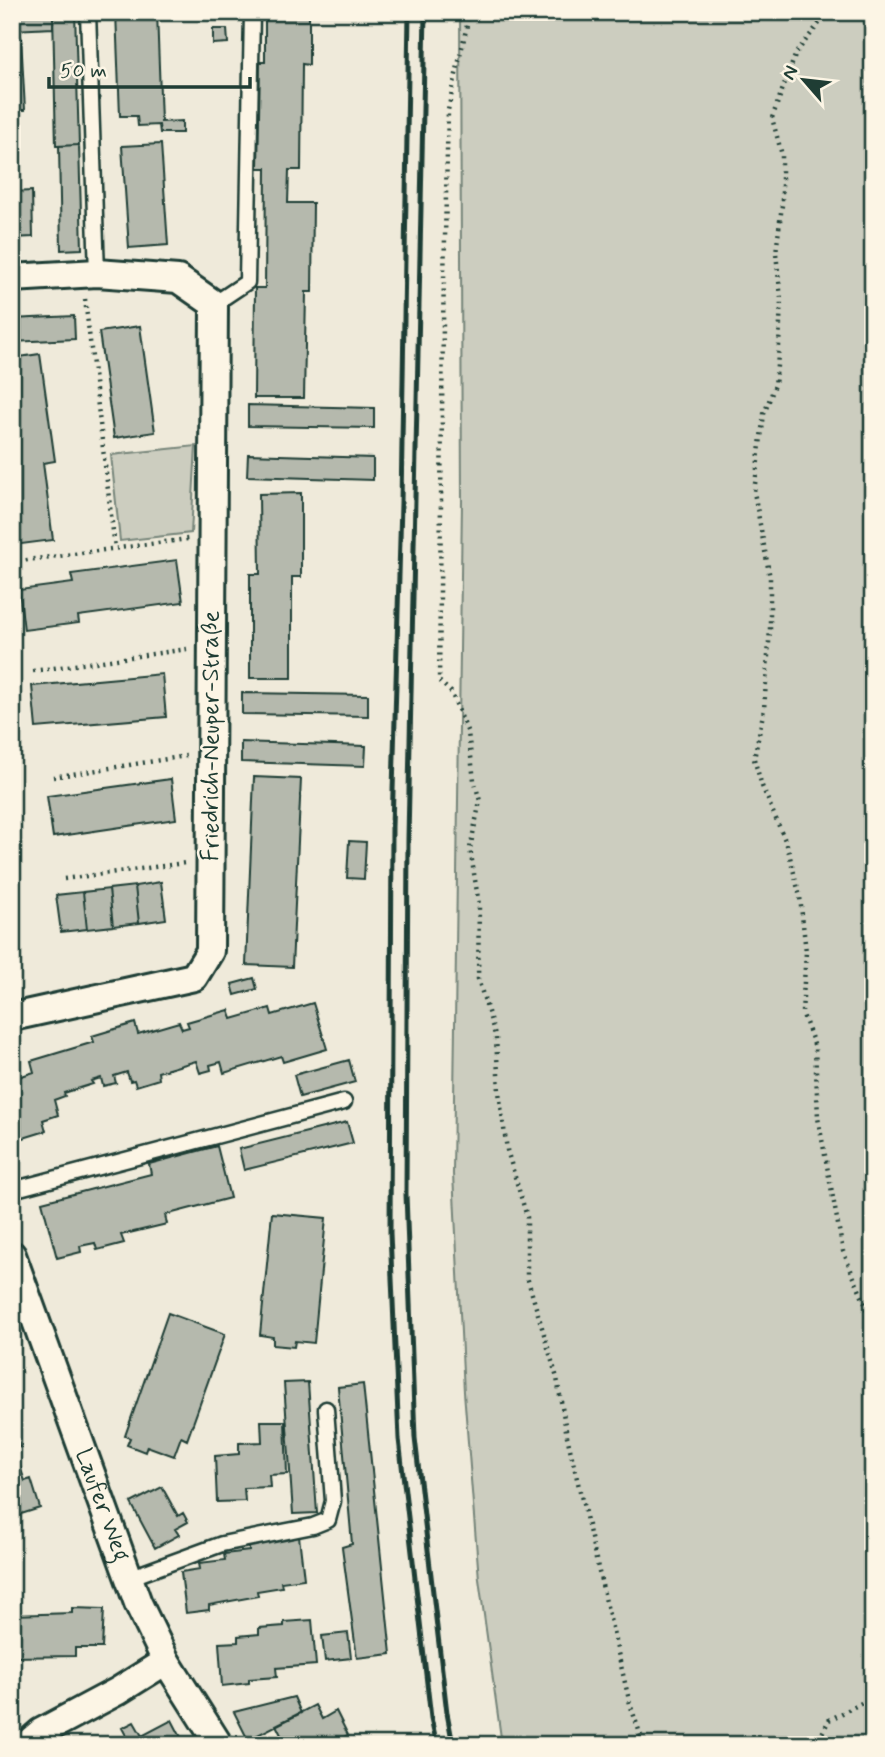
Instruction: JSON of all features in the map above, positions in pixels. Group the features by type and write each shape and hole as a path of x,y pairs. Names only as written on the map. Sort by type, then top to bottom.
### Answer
{"street":[{"path":"12,278 89,273 178,279 214,304"},
{"name":"Friedrich-Neuper-Straße","path":"12,1017 194,977 209,951 214,304"},
{"name":"Laufer Weg","path":"12,1255 138,1603 166,1661 219,1745"},
{"path":"26,1745 41,1732 118,1691 166,1661"}],"lane":[{"path":"88,12 89,273"},
{"path":"214,304 247,282 252,12"},
{"path":"12,1190 344,1102"},
{"path":"129,1578 222,1544 313,1526 328,1520 333,1501 326,1409"}],"path":[{"path":"470,12 448,110 439,681 451,692 468,733 474,780 480,801 470,848 479,905 478,979 496,1038 499,1093 507,1150 527,1217 527,1277 556,1378 567,1436 630,1704 644,1745"},
{"path":"828,12 796,53 772,118 782,155 782,205 776,253 781,299 775,384 764,414 754,492 770,591 764,709 754,759 762,786 787,845 800,897 806,952 802,1012 815,1048 818,1118 843,1251 866,1306 873,1354"},
{"path":"89,273 115,548"},
{"path":"12,559 20,561 213,536"},
{"path":"33,671 212,646"},
{"path":"53,777 211,752"},
{"path":"64,879 210,860"},
{"path":"816,1745 829,1720 873,1697"}],"shaded area":[{"path":"460,12 873,12 873,1745 502,1745 479,1579 464,1392 453,1174 462,501"},
{"path":"196,446 191,533 120,541 111,455"}],"building":[{"path":"12,12 53,12 53,28 12,30"},
{"path":"53,12 75,12 79,145 56,146"},
{"path":"116,12 157,12 161,122 182,121 182,133 160,133 159,125 138,126 137,116 120,116"},
{"path":"265,12 309,12 309,65 302,64 301,170 289,170 288,203 313,203 312,292 306,292 304,398 254,398 255,288 265,288 266,168 258,168 260,62 265,62"},
{"path":"213,29 227,29 228,43 213,44"},
{"path":"12,37 21,37 25,110 12,110"},
{"path":"161,144 168,245 129,248 122,146"},
{"path":"79,145 82,249 61,250 59,146"},
{"path":"32,191 33,237 12,238 12,192"},
{"path":"74,316 75,339 12,342 12,319"},
{"path":"140,326 155,432 114,438 99,332"},
{"path":"40,354 55,461 43,463 53,540 14,545 12,358"},
{"path":"248,405 374,408 374,428 248,426"},
{"path":"248,454 373,458 373,480 247,476"},
{"path":"301,493 301,577 292,577 292,678 250,678 250,574 260,574 259,494"},
{"path":"177,560 183,602 78,616 79,623 24,630 19,590 73,583 71,574"},
{"path":"162,674 166,717 36,728 32,686"},
{"path":"242,693 368,695 368,716 242,714"},
{"path":"241,742 366,746 365,766 241,762"},
{"path":"254,777 301,779 292,967 246,965"},
{"path":"171,779 176,819 53,837 47,796"},
{"path":"349,841 366,842 364,879 347,878"},
{"path":"161,882 166,919 139,923 135,886"},
{"path":"135,886 139,923 113,926 109,889"},
{"path":"109,889 113,926 87,929 83,892"},
{"path":"83,892 87,929 61,932 56,895"},
{"path":"254,978 257,989 235,995 232,984"},
{"path":"313,1003 327,1049 283,1062 281,1056 224,1073 221,1062 210,1065 211,1070 200,1073 196,1061 158,1072 159,1079 136,1086 134,1080 130,1081 127,1072 114,1076 116,1083 103,1086 101,1078 91,1081 93,1084 64,1093 65,1096 54,1100 58,1115 43,1120 46,1131 17,1140 12,1123 12,1079 34,1072 31,1061 94,1042 92,1036 135,1023 138,1034 179,1022 182,1029 189,1027 187,1022 229,1010 232,1019 270,1008 272,1015"},
{"path":"349,1060 355,1082 300,1097 294,1075"},
{"path":"347,1122 353,1143 244,1170 239,1149"},
{"path":"217,1146 230,1198 165,1215 167,1224 121,1235 124,1243 97,1250 95,1243 80,1246 81,1252 57,1258 42,1202 151,1174 149,1164"},
{"path":"272,1213 326,1218 314,1343 295,1341 294,1347 273,1345 273,1337 260,1335"},
{"path":"168,1313 225,1334 187,1440 181,1437 174,1456 147,1446 145,1452 127,1445 130,1438 125,1436"},
{"path":"308,1382 317,1513 293,1514 284,1383"},
{"path":"363,1384 391,1654 357,1658 342,1547 352,1544 338,1387"},
{"path":"261,1421 285,1421 287,1474 269,1475 270,1487 244,1488 245,1501 217,1502 215,1456 239,1454 239,1443 262,1442"},
{"path":"12,1422 20,1447 14,1449 25,1481 31,1479 40,1508 12,1517"},
{"path":"162,1487 178,1516 183,1513 188,1522 175,1529 179,1535 155,1548 131,1503"},
{"path":"299,1536 304,1579 281,1582 282,1587 257,1591 258,1596 209,1605 209,1610 186,1613 181,1572 200,1569 199,1563 225,1560 224,1554 249,1551 249,1546"},
{"path":"72,1608 104,1609 102,1648 75,1648 75,1656 12,1657 12,1615 72,1613"},
{"path":"312,1620 316,1665 276,1668 277,1677 249,1679 249,1683 222,1686 219,1643 238,1642 238,1636 259,1634 259,1628 284,1626 284,1622"},
{"path":"348,1633 351,1658 325,1661 322,1636"},
{"path":"294,1697 301,1713 248,1740 234,1712"},
{"path":"315,1705 322,1719 336,1711 348,1735 331,1743 332,1745 286,1745 276,1725"},
{"path":"172,1720 185,1745 127,1745 130,1743 122,1728 134,1722 142,1736"}],"railway":[{"path":"409,12 401,503 392,827 390,1233 399,1439 431,1718 437,1745"},
{"path":"425,12 408,839 406,1194 415,1438 453,1745"}]}
